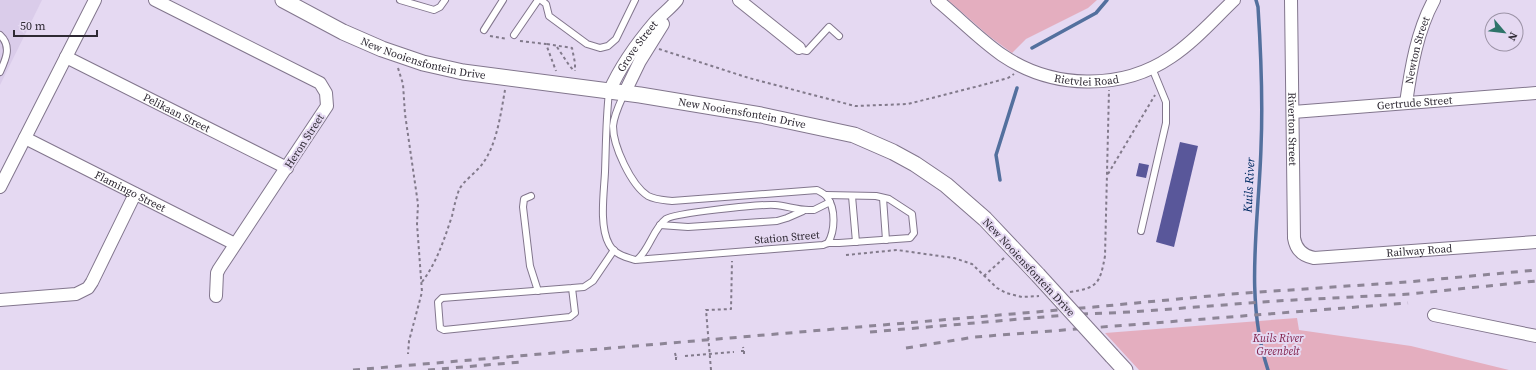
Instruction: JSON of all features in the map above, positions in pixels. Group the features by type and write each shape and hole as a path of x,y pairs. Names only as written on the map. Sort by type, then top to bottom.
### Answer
{"street":[{"path":"0,187 95,0"},
{"name":"Heron Street","path":"155,0 180,5 320,83 324,87 326,93 327,106 217,273 216,296"},
{"name":"New Nooiensfontein Drive","path":"283,0 342,32 382,50 423,63 463,72 640,95 761,115 835,130 873,142 915,164 958,195 985,219 1125,370"},
{"path":"740,0 799,48"},
{"name":"Rietvlei Road","path":"938,0 1002,55 1025,68 1040,74 1076,82 1100,81 1132,75 1152,68 1172,57 1234,0"},
{"name":"Riverton Street","path":"1291,0 1294,238 1297,247 1303,254"},
{"name":"Newton Street","path":"1406,103 1420,33 1428,11 1434,0"},
{"name":"Grove Street","path":"609,92 616,76 642,39 655,22 675,3"},
{"name":"Grove Street","path":"624,94 640,61 675,3"},
{"name":"Pelikaan Street","path":"66,57 287,168"},
{"name":"Gertrude Street","path":"1292,112 1536,93"},
{"name":"Flamingo Street","path":"25,138 236,244"},
{"path":"0,300 76,294 88,288 135,194"},
{"name":"Railway Road","path":"1303,254 1314,258 1536,242"},
{"path":"1434,315 1536,336"}],"lane":[{"path":"400,0 434,10 440,7 445,0"},
{"path":"484,30 503,0"},
{"path":"514,35 538,0"},
{"path":"541,0 546,4 549,16 588,44 600,48 608,46 616,39 635,0"},
{"path":"799,48 807,51 829,27 839,36"},
{"path":"0,35 5,41 7,52 7,57 0,72"},
{"path":"1141,231 1166,123 1166,102 1152,68"},
{"path":"572,288 574,313 570,317 444,330 440,328 438,302 442,298 584,287 593,281 614,250 606,238 604,224 606,131 609,92"},
{"path":"624,94 614,118 613,132 615,142 634,181 641,190 652,198 672,201 817,190 826,195 876,196 889,199 910,212 913,218 914,233 910,238 828,243"},
{"name":"Station Street","path":"614,250 625,257 638,259 822,245 828,243 834,228 833,213 826,195"},
{"path":"531,196 524,199 523,207 530,266 538,290"},
{"path":"852,196 856,242"},
{"path":"882,198 886,240"},
{"path":"638,259 644,254 660,225 670,217 719,209 774,205 814,210 830,202"},
{"path":"660,225 688,227 777,221 805,210"}],"path":[{"path":"488,36 572,48 575,71"},
{"path":"546,44 557,74"},
{"path":"557,46 578,77"},
{"path":"656,48 749,78 856,106 908,104 1008,78 1016,73"},
{"path":"397,65 403,84 405,114 417,191 417,224 422,283 422,292 409,341 408,354"},
{"path":"1108,175 1161,88"},
{"path":"1068,292 1093,286 1102,276 1105,256 1109,89"},
{"path":"422,283 432,268 442,246 461,186 484,162 489,153 494,140 505,90"},
{"path":"846,255 897,250 954,258 972,264 997,288 1012,295 1022,297 1042,296"},
{"path":"984,276 1007,255"},
{"path":"711,370 706,310 731,308 731,266"},
{"path":"743,347 742,351 744,355"},
{"path":"675,352 677,357 676,362"},
{"path":"685,356 734,352"}],"shaded area":[{"path":"0,0 42,0 0,85"}],"green space":[{"path":"948,0 1097,0 1088,8 1026,39 1012,53 989,36"},
{"name":"Kuils River Greenbelt","path":"1297,318 1299,330 1411,346 1509,370 1139,370 1105,333"}],"building":[{"path":"1180,142 1198,146 1174,247 1156,242"},
{"path":"1139,163 1149,165 1146,178 1136,176"}],"waterway":[{"path":"1032,48 1096,13 1107,0"},
{"name":"Kuils River","path":"1256,0 1258,7 1260,42 1262,112 1256,231 1255,287 1256,315 1268,370"},
{"path":"1000,180 996,155 1017,88"}],"railway":[{"path":"353,370 1231,294 1407,282 1536,270"},
{"path":"1081,314 1132,312 1275,301 1410,294 1536,281"},
{"path":"906,348 975,337 1408,303"},
{"path":"870,332 1067,315"},
{"path":"428,370 521,362"}]}
